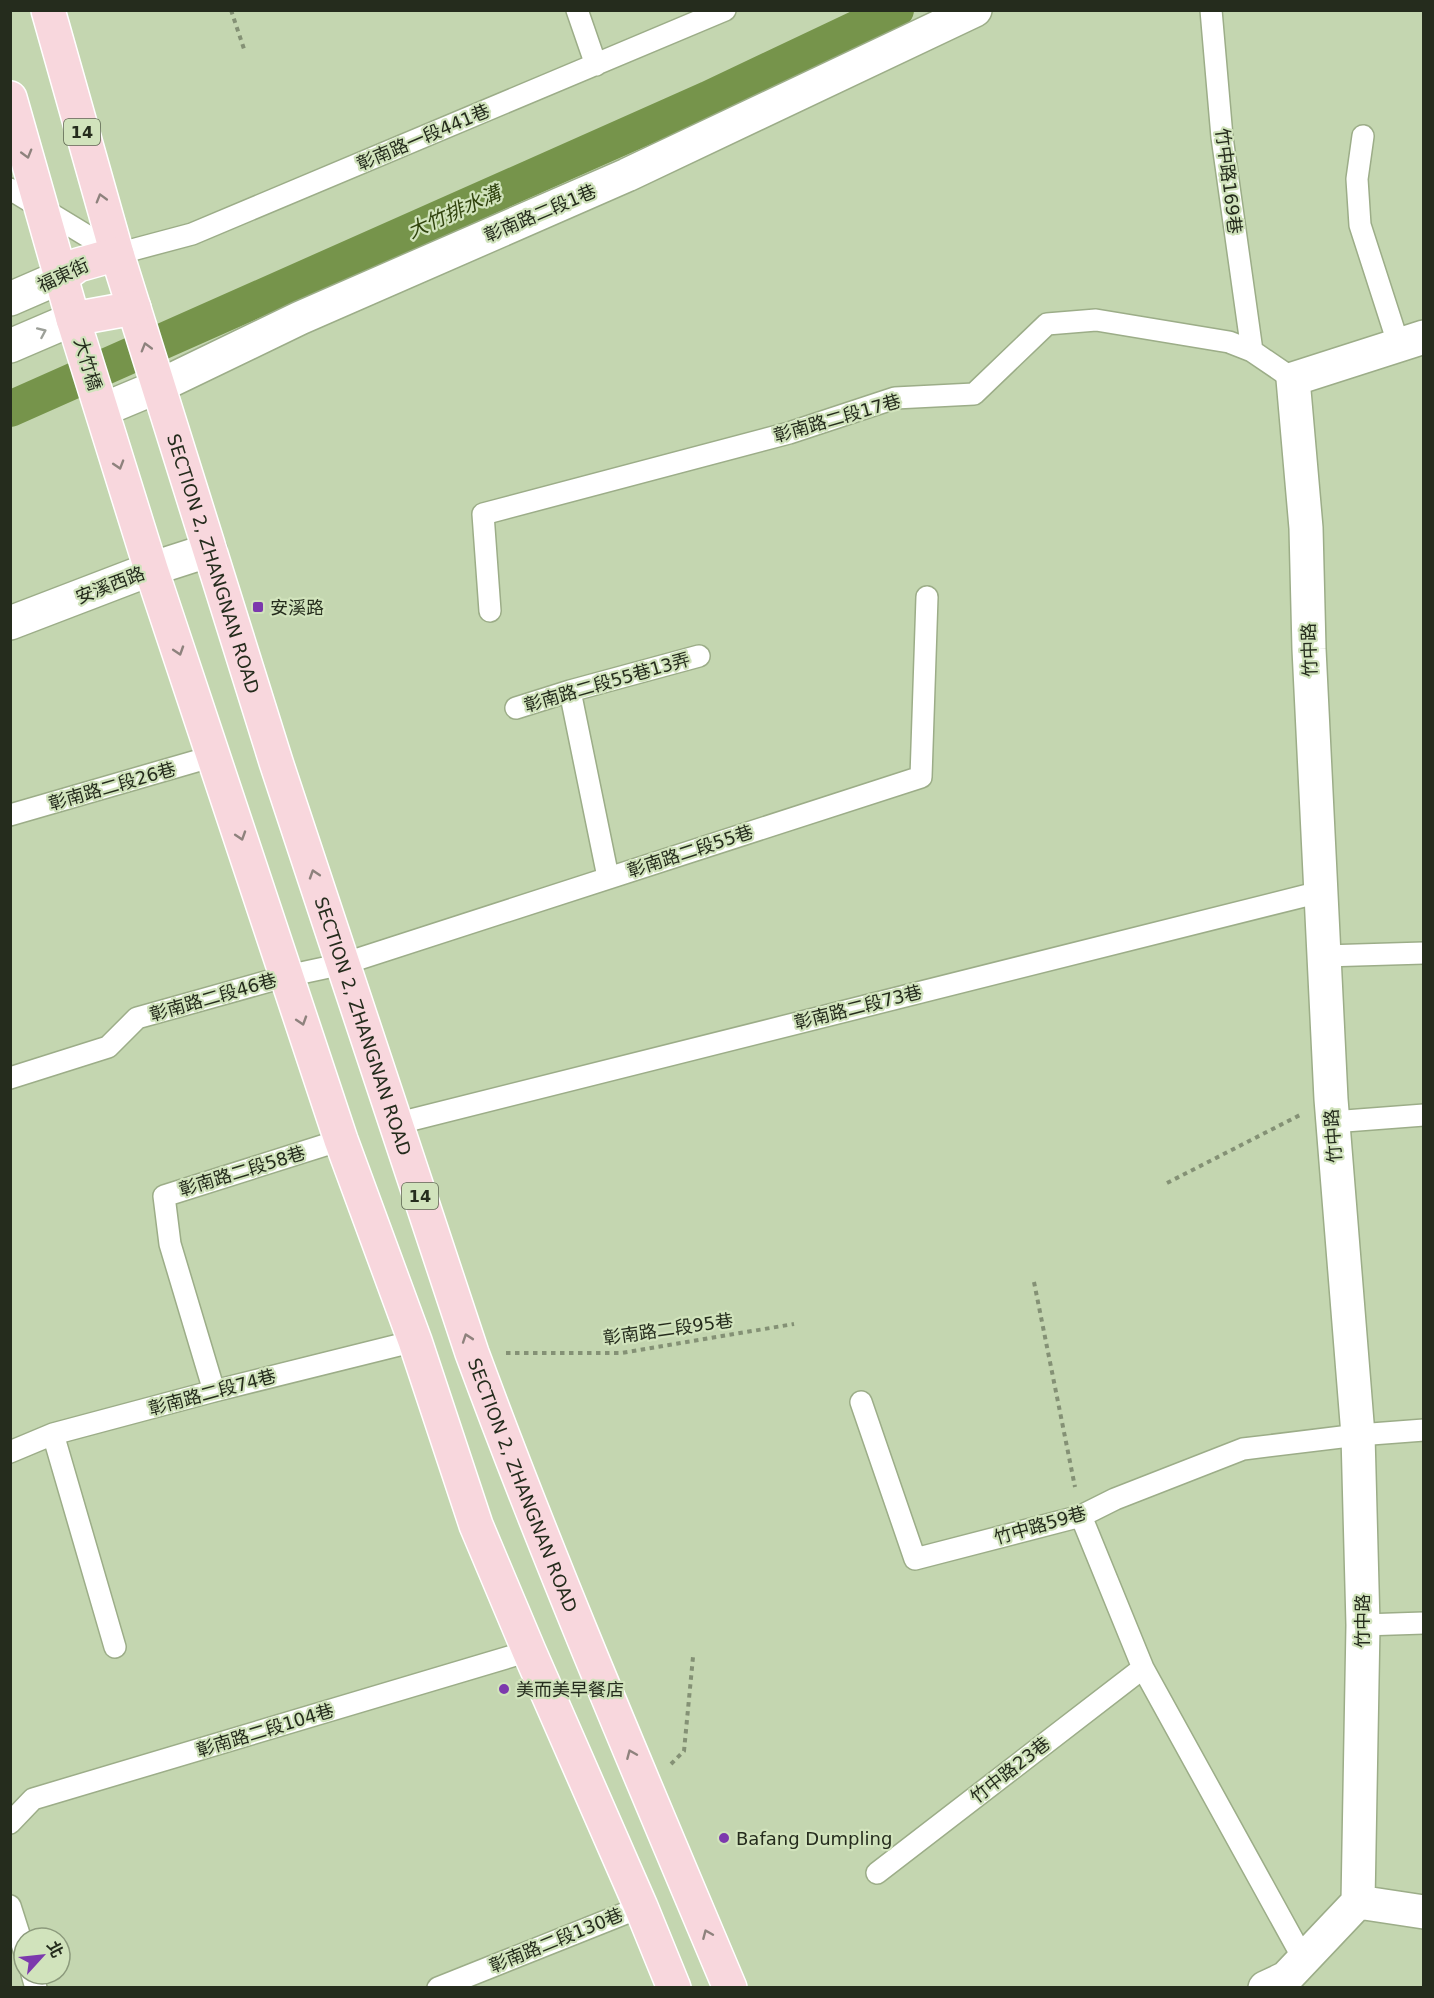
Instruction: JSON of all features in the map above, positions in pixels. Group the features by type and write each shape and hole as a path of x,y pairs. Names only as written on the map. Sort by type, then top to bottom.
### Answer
{"main road":[{"name":"14","path":"48,10 157,387"},
{"name":"大竹橋","path":"10,98 102,410"},
{"name":"福東街","path":"63,276 78,265 117,254"},
{"path":"74,318 134,308"},
{"name":"SECTION 2, ZHANGNAN ROAD","path":"157,387 276,762 472,1353 595,1669 730,1988"},
{"path":"102,410 152,569 341,1140 415,1341 476,1525 674,1988"}],"street":[{"name":"彰南路二段1巷","path":"102,410 157,387 300,318 627,175 975,10"},
{"name":"福東街","path":"10,299 63,276"},
{"path":"10,346 74,318"},
{"path":"1293,379 1411,342"},
{"name":"竹中路","path":"1293,379 1306,528 1309,649 1331,1111 1358,1435 1363,1624 1358,1902"},
{"name":"安溪西路","path":"10,623 152,569 210,550"},
{"path":"1265,1988 1286,1978 1358,1902 1424,1912"}],"lane":[{"path":"577,10 596,65"},
{"name":"彰南路一段441巷","path":"117,254 192,234 725,10"},
{"name":"竹中路169巷","path":"1211,10 1222,137 1252,351"},
{"path":"1363,136 1357,179 1360,225 1411,342"},
{"path":"10,189 117,254"},
{"name":"彰南路二段17巷","path":"490,611 483,514 789,433 895,398 974,394 1047,324 1096,320 1229,342 1252,351 1293,379"},
{"name":"彰南路二段55巷","path":"287,976 343,964 921,777 927,597"},
{"name":"彰南路二段55巷13弄","path":"516,708 570,690 699,656"},
{"path":"570,690 608,877"},
{"name":"彰南路二段26巷","path":"10,815 214,756"},
{"name":"彰南路二段73巷","path":"395,1124 1320,892"},
{"path":"1324,956 1424,953"},
{"name":"彰南路二段46巷","path":"10,1078 108,1047 137,1018 287,976"},
{"path":"1331,1111 1424,1115"},
{"name":"彰南路二段58巷","path":"214,1391 170,1244 164,1196 341,1140"},
{"name":"彰南路二段74巷","path":"10,1452 53,1434 415,1341"},
{"name":"竹中路59巷","path":"861,1402 915,1559 1081,1516 1115,1499 1243,1449 1358,1435 1424,1430"},
{"path":"53,1434 115,1647"},
{"path":"1081,1516 1143,1668 1304,1960"},
{"path":"1363,1624 1424,1623"},
{"name":"彰南路二段104巷","path":"10,1822 33,1799 529,1651"},
{"name":"竹中路23巷","path":"877,1873 1143,1668"},
{"path":"10,1906 16,1926"},
{"name":"彰南路二段130巷","path":"438,1988 641,1907"}],"path":[{"path":"231,10 244,49"},
{"path":"1167,1184 1331,1111"},
{"path":"1034,1282 1081,1516"},
{"name":"彰南路二段95巷","path":"472,1353 621,1353 794,1324"},
{"path":"646,1789 684,1751 693,1657"}],"waterway":[{"name":"大竹排水溝","path":"10,409 708,99 896,10"}],"place":[{"name":"安溪路","path":"258,607"},
{"name":"美而美早餐店","path":"504,1689"},
{"name":"Bafang Dumpling","path":"724,1838"}]}
